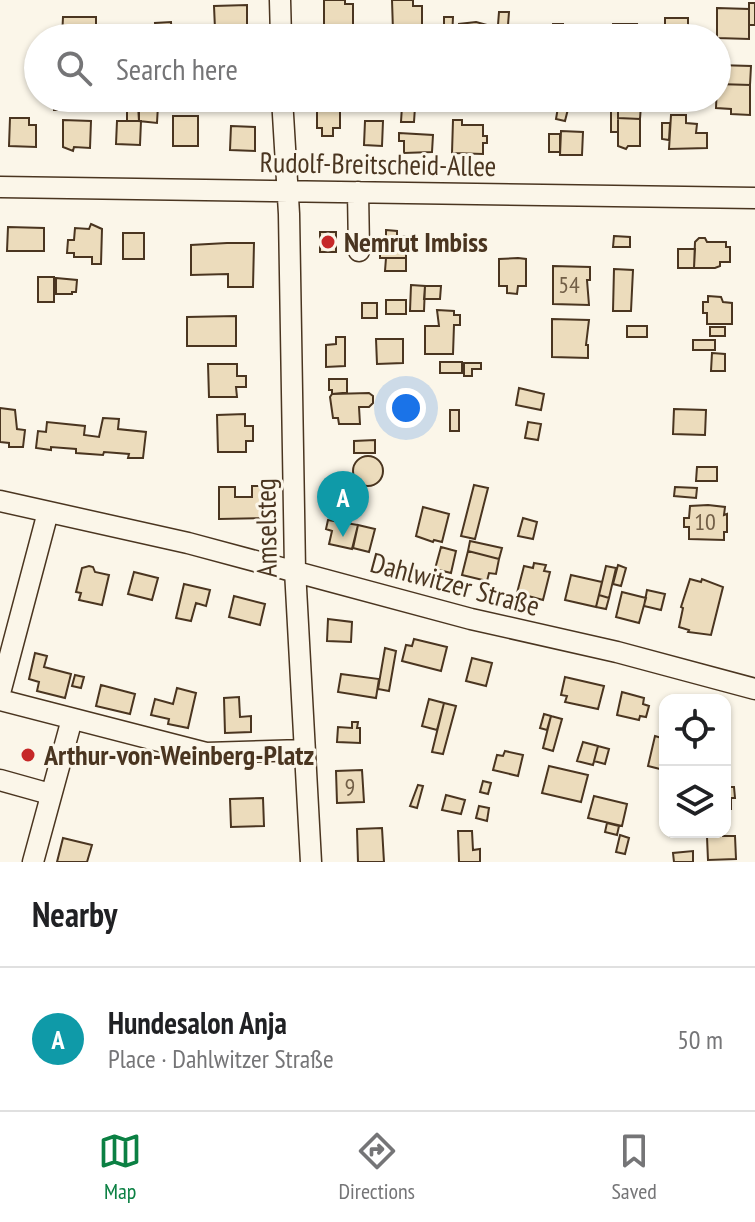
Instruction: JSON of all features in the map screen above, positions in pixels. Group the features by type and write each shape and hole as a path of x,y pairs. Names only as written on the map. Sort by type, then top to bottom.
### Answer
{"street":[{"path":"280,0 281,24"},
{"name":"Amselsteg","path":"283,112 288,192 295,570 311,862"},
{"name":"Rudolf-Breitscheid-Allee","path":"0,187 755,198"},
{"path":"358,192 359,251"},
{"name":"Dahlwitzer Straße","path":"0,501 295,570 471,619 617,652 755,689"},
{"path":"0,693 48,512"},
{"path":"0,700 206,753 304,750"},
{"path":"33,862 72,719"},
{"path":"0,780 50,794"}],"building":[{"path":"324,0 345,0 345,4 353,4 353,24 324,24"},
{"path":"392,0 413,0 413,6 422,6 422,24 393,24"},
{"path":"749,3 755,3 755,25 749,25"},
{"path":"247,5 247,24 215,24 214,6"},
{"path":"717,8 749,9 749,39 731,38 731,24 717,24"},
{"path":"499,12 509,12 508,24 498,24"},
{"path":"63,17 96,17 96,24 63,24"},
{"path":"444,17 453,17 453,24 444,24"},
{"path":"665,18 688,18 688,24 665,24"},
{"path":"731,65 751,66 750,85 731,84"},
{"path":"731,84 750,85 750,115 731,112"},
{"path":"127,112 139,112 139,121 127,121"},
{"path":"138,112 158,112 157,123 139,121"},
{"path":"317,112 340,112 340,128 333,128 333,136 322,136 322,128 317,128"},
{"path":"402,112 415,112 414,122 401,122"},
{"path":"557,112 567,112 565,121 556,119"},
{"path":"611,112 618,112 618,132 611,132"},
{"path":"618,112 640,112 640,119 618,118"},
{"path":"671,115 686,115 686,123 697,124 696,133 707,133 707,148 669,149"},
{"path":"173,116 198,116 198,146 173,146"},
{"path":"10,118 29,118 29,125 36,125 36,147 9,146"},
{"path":"618,118 640,119 640,146 628,146 626,149 618,146"},
{"path":"63,120 91,121 90,148 74,147 73,151 63,147"},
{"path":"453,120 462,120 462,125 483,125 487,143 483,143 483,154 452,153"},
{"path":"117,121 141,121 140,145 116,144"},
{"path":"365,121 383,121 382,146 364,145"},
{"path":"662,123 670,123 669,140 662,139"},
{"path":"231,126 255,127 255,151 230,150"},
{"path":"561,131 583,132 582,155 560,155"},
{"path":"399,133 433,135 432,152 404,153 404,141 399,141"},
{"path":"549,134 560,134 560,152 549,152"},
{"path":"91,224 102,229 101,264 92,264 92,257 74,257 74,253 67,253 68,240 74,240 75,228 89,229"},
{"path":"8,227 44,228 44,251 7,251"},
{"path":"386,230 397,231 397,236 406,236 406,258 380,258 380,248 386,248"},
{"name":"Nemrut Imbiss","path":"320,232 336,232 336,252 320,252"},
{"path":"123,233 144,233 144,259 123,259"},
{"path":"614,236 630,237 630,247 613,247"},
{"path":"705,238 707,242 726,242 726,247 730,247 730,262 720,262 720,266 715,268 694,268 695,242"},
{"path":"254,243 253,287 228,287 228,274 191,275 191,245"},
{"path":"678,249 695,249 694,268 678,268"},
{"path":"386,258 406,258 406,271 385,271"},
{"path":"499,259 526,259 526,286 518,286 517,294 507,293 507,286 499,286"},
{"path":"553,266 590,267 590,280 587,280 589,305 553,304"},
{"path":"614,269 633,270 631,311 613,311"},
{"path":"38,277 54,277 54,302 38,302"},
{"path":"56,278 77,280 76,292 56,294"},
{"path":"411,285 425,286 424,311 410,311"},
{"path":"425,286 441,286 440,299 424,299"},
{"path":"708,296 721,297 723,302 732,303 732,324 707,324 703,302 708,302"},
{"path":"386,300 406,300 406,314 386,314"},
{"path":"362,303 377,303 377,318 362,318"},
{"path":"437,310 454,311 454,315 460,315 460,325 454,325 453,354 425,354 425,326 439,326"},
{"path":"236,316 236,346 187,346 187,317"},
{"path":"552,319 589,320 588,358 552,357"},
{"path":"627,326 647,326 647,337 627,337"},
{"path":"710,327 725,327 725,336 710,336"},
{"path":"336,337 345,337 345,366 326,367 326,345 336,344"},
{"path":"376,339 403,339 403,363 377,364"},
{"path":"693,340 715,340 715,350 693,350"},
{"path":"712,353 725,354 725,371 711,371"},
{"path":"440,362 462,362 462,373 440,373"},
{"path":"464,363 481,363 481,369 472,369 472,376 464,376"},
{"path":"208,364 237,364 237,376 246,376 246,387 236,387 237,397 209,397"},
{"path":"329,379 347,379 347,393 332,394"},
{"path":"519,388 544,394 541,410 516,405"},
{"path":"369,393 373,396 373,403 369,407 359,407 360,424 339,424 338,418 333,418 332,394"},
{"path":"0,408 15,410 17,429 25,430 23,447 9,447 9,443 0,442"},
{"path":"674,409 706,410 705,435 673,434"},
{"path":"450,410 459,410 459,431 450,431"},
{"path":"245,414 245,426 253,426 253,441 246,441 246,452 218,452 217,415"},
{"path":"103,418 119,419 118,429 146,432 143,458 104,452 103,455 76,453 76,449 36,448 38,431 46,432 47,422 85,426 84,435 99,437"},
{"path":"528,422 541,424 538,440 525,438"},
{"path":"375,440 375,453 354,453 354,441"},
{"path":"368,456 379,460 383,471 379,482 368,486 357,482 353,471 357,460"},
{"path":"697,467 717,467 717,481 696,481"},
{"path":"474,485 488,488 475,539 461,536"},
{"path":"252,486 263,486 264,518 219,519 219,487 235,487 235,497 252,497"},
{"path":"675,487 697,488 696,498 674,496"},
{"path":"690,506 725,507 727,532 724,532 724,540 689,539 689,527 684,527 684,518 689,518"},
{"path":"423,507 449,514 442,542 416,536"},
{"path":"523,518 537,522 533,539 518,536"},
{"path":"328,520 358,525 352,549 329,544 332,531 326,529"},
{"path":"358,525 375,529 369,552 353,548"},
{"path":"470,541 502,548 499,559 468,551"},
{"path":"441,547 456,551 451,573 435,569"},
{"path":"468,551 499,559 496,574 489,573 487,581 462,575"},
{"path":"534,563 546,565 544,571 550,572 543,600 517,593 524,566 533,568"},
{"path":"618,565 626,568 621,586 613,584"},
{"path":"89,566 95,572 109,575 102,605 79,600 81,593 76,592 82,568"},
{"path":"606,566 616,568 609,598 599,595"},
{"path":"134,572 158,578 152,600 128,594"},
{"path":"571,575 602,582 596,607 565,600"},
{"path":"690,579 701,582 702,579 723,587 711,635 688,632 679,627 681,607"},
{"path":"184,584 210,590 206,606 196,603 191,621 176,618"},
{"path":"647,590 665,594 661,610 644,606"},
{"path":"622,592 646,598 639,623 616,617"},
{"path":"599,595 609,598 606,609 596,607"},
{"path":"234,596 265,604 260,625 229,617"},
{"path":"328,619 352,622 351,642 327,641"},
{"path":"414,639 447,647 441,671 402,661 406,645 412,646"},
{"path":"385,648 396,651 389,691 378,689"},
{"path":"35,653 47,656 44,667 71,674 65,698 37,691 39,682 29,679"},
{"path":"472,658 492,663 486,686 466,681"},
{"path":"341,674 379,679 376,698 338,692"},
{"path":"75,675 84,677 81,688 72,686"},
{"path":"565,677 604,686 598,709 565,702 567,696 561,695"},
{"path":"101,685 135,694 130,714 96,706"},
{"path":"177,688 196,693 188,728 168,724 169,719 151,715 155,699 173,704"},
{"path":"622,692 644,698 643,704 649,706 646,717 640,716 639,720 617,715"},
{"path":"239,697 240,717 251,716 251,732 225,733 224,698"},
{"path":"429,699 444,703 437,730 422,726"},
{"path":"444,703 456,706 443,754 432,752"},
{"path":"544,714 551,716 547,730 540,728"},
{"path":"551,716 562,719 553,751 543,748"},
{"path":"352,722 358,722 360,743 337,742 338,727 352,728"},
{"path":"655,736 659,737 659,769 648,766"},
{"path":"583,742 598,746 593,765 577,761"},
{"path":"598,746 609,749 605,764 594,761"},
{"path":"505,751 523,755 518,776 493,770 497,755 503,756"},
{"path":"549,766 588,775 581,802 542,793"},
{"path":"362,770 364,802 337,803 336,771"},
{"path":"483,781 491,783 488,794 480,792"},
{"path":"418,785 423,786 417,808 410,806"},
{"path":"446,795 465,800 461,814 442,810"},
{"path":"594,796 627,804 622,826 588,818"},
{"path":"263,798 264,826 231,827 230,799"},
{"path":"479,806 489,808 487,821 476,818"},
{"path":"607,823 619,826 617,835 605,832"},
{"path":"382,828 384,862 358,862 357,829"},
{"path":"458,831 472,831 473,850 480,849 480,862 459,862"},
{"path":"620,835 629,838 625,854 616,852"},
{"path":"735,836 736,859 708,860 707,838"},
{"path":"63,838 92,845 87,862 57,862"},
{"path":"693,851 693,862 674,862 673,853"}],"place":[{"name":"Nemrut Imbiss","path":"328,242"},
{"name":"Hundesalon Anja","path":"343,537"},
{"name":"Arthur-von-Weinberg-Platz","path":"28,755"}]}
